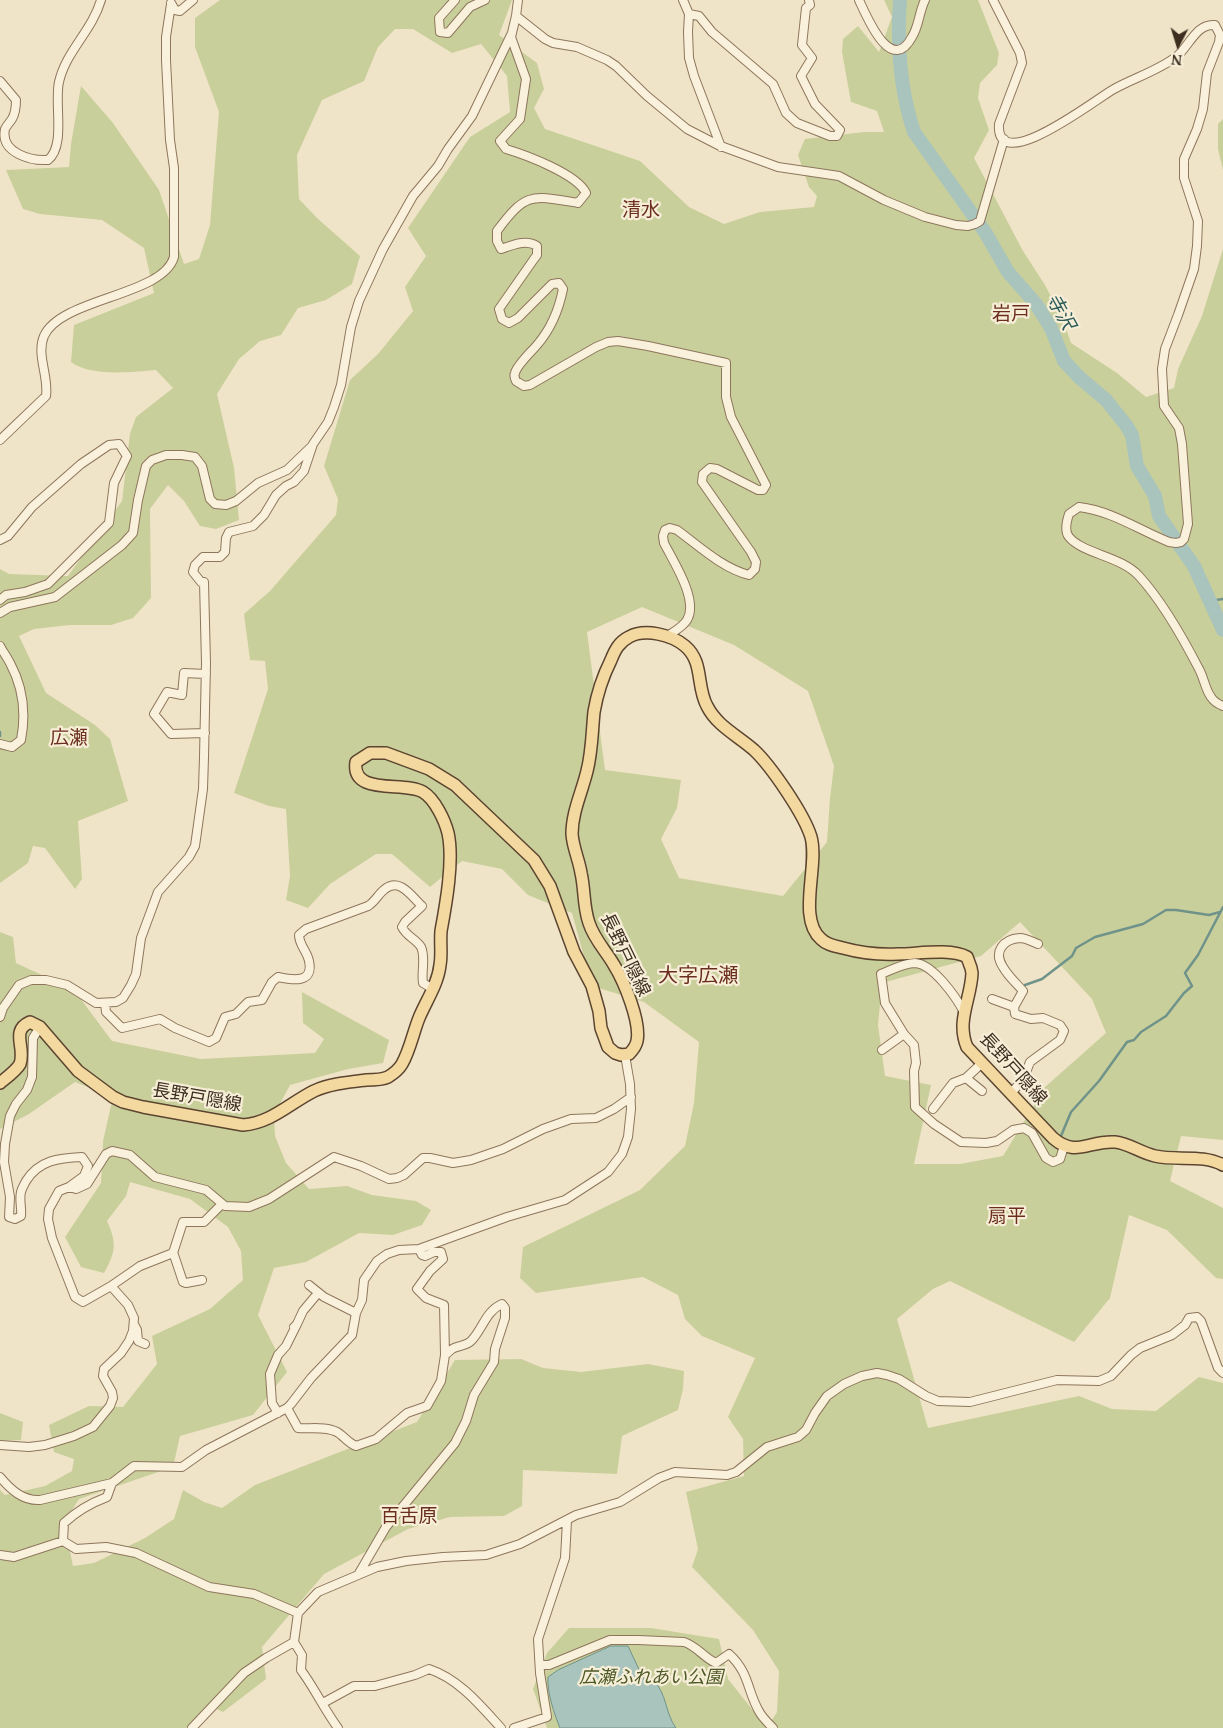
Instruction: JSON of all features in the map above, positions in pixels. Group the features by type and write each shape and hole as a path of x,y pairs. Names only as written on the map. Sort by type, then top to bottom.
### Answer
{"main road":[{"name":"長野戸隠線","path":"40,1027 78,1071 113,1097 123,1102 243,1125 263,1121 319,1089 387,1078 401,1066 419,1018 433,989 440,966 441,933 448,879 448,835 444,820 437,808 423,792 403,787 376,785 365,782 356,774 356,762 370,753 379,752 391,754 429,769 455,785 534,860 550,886 569,939 592,986 599,1011 601,1028 608,1047 615,1053 625,1055 632,1050 637,1041 634,1015 629,996 617,970 596,940 589,923 573,839 573,824 589,764 595,710 601,682 618,645 634,634 646,632 679,642 692,652 698,665 706,705 721,724 752,748 769,766 804,822 811,837 813,852 810,911 813,926 818,936 823,941 835,946 869,953 932,952 967,957 972,973 962,1028 969,1051 1053,1138 1064,1146"},
{"path":"0,1083 20,1064 20,1031 23,1025 30,1022 40,1027"},
{"path":"1064,1146 1080,1148 1098,1143 1118,1142 1153,1156 1210,1160 1223,1165"}],"street":[{"path":"0,81 16,100 13,117 5,130 4,138 8,148 22,157 41,161 48,160 56,150 58,84 67,58 89,28 101,0"},
{"path":"170,2 175,10 180,11 193,0"},
{"path":"455,0 439,18 440,32 448,33 470,7 485,0"},
{"path":"0,1017 3,1008 19,985 31,980 46,980 67,985 96,1003 116,1002 123,998 131,985 136,974 141,938 158,892 195,846 203,789 206,674 204,582 201,582 193,572 195,565 203,557 220,557 225,552 226,538 229,532 253,526 264,515 276,495 294,482 304,471 314,444 328,422 334,407 341,385 351,327 359,301 383,249 413,196 438,166 472,116 511,35 518,0"},
{"path":"683,0 689,14 690,58 694,76 721,147"},
{"path":"689,14 699,16 712,32 774,84 786,113 797,123 830,136 837,136 840,130 816,104 801,76 812,58 802,45 808,4 803,0"},
{"path":"859,0 884,45 898,50 907,46 913,36 925,0"},
{"path":"993,0 1020,53 1022,63 999,124 1000,133 1004,139 1011,143 1024,141 1062,124 1114,89 1175,58 1202,27 1209,24 1215,25 1220,35 1207,73 1203,109 1197,129 1184,158 1184,178 1198,221 1197,246 1194,269 1164,349 1162,369 1164,406 1179,428 1182,444 1188,524 1186,534 1181,542 1169,542 1114,516 1093,509 1079,508 1069,514 1066,531 1068,536 1074,541 1126,565 1138,574 1152,592 1186,646 1202,675 1211,698 1223,706"},
{"path":"0,440 46,396 46,378 41,348 43,338 51,324 74,311 116,296 156,278 172,265 174,257 174,176 170,140 166,60 166,37 170,2"},
{"path":"516,16 553,43 577,47 607,60 687,129 721,147 778,167 840,176 884,200 925,217 956,225 968,226 976,224 980,220 1004,139"},
{"path":"511,35 526,78 520,119 500,141 506,149 525,154 573,178 583,187 586,193 578,202 545,197 531,198 520,204 497,231 497,241 501,248 524,242 532,242 537,246 537,255 499,309 502,318 509,323 518,318 552,284 559,283 563,289 560,302 549,326 539,343 514,374 516,381 524,386 530,385 596,347 608,342 618,341 726,363 726,397 731,417 766,486 763,490 758,490 717,469 710,468 703,474 702,482 756,562 755,569 749,574 738,572 677,530 670,528 664,530 664,543 687,589 691,608 688,619 678,630 666,637"},
{"path":"0,540 8,536 32,507 81,464 109,445 118,444 127,456 114,482 110,523 48,584 25,592 6,595 0,600"},
{"path":"0,613 10,608 55,597 122,545 133,533 146,466 152,460 166,455 195,457 202,466 210,499 215,504 226,504 236,501 249,488 287,470 314,444"},
{"path":"0,620 10,608"},
{"path":"0,646 11,664 22,695 24,712 21,740 12,747 0,744"},
{"path":"205,733 170,734 154,714 167,692 182,695 184,673 206,674"},
{"path":"105,1003 106,1012 122,1028 160,1019 209,1042 216,1038 225,1017 236,1014 248,1002 262,1000 272,982 278,977 299,980 304,977 308,971 309,961 299,941 299,935 306,929 368,906 375,902 385,888 394,885 401,886 422,906 402,927 404,932 420,946 423,952 423,983 433,989"},
{"path":"1011,1093 1023,1080 1030,1062 1060,1040 1064,1031 1060,1025 1043,1018 1031,1019 1015,1014 1014,1008 1023,991 1002,966 998,954 1001,946 1010,940 1022,938 1038,944"},
{"path":"964,1012 953,993 922,964 912,963 881,974 885,1003 904,1034 914,1045 916,1107 934,1124 961,1142 997,1141 1013,1130 1024,1128 1032,1133 1046,1158 1053,1162 1060,1159 1064,1146"},
{"path":"992,999 1014,1008"},
{"path":"40,1027 33,1038 32,1077 27,1090 16,1104 10,1116 5,1144 4,1162 10,1197 9,1217 15,1219 21,1216 21,1190 30,1174 43,1163 56,1159 82,1156 88,1166 84,1176 69,1187 59,1191 49,1209 48,1219 52,1238 75,1297 83,1302 140,1266 173,1252"},
{"path":"882,1050 904,1034"},
{"path":"0,1477 9,1488 22,1496 32,1500 40,1500 112,1484 134,1466 182,1467 206,1450 292,1404 311,1378 352,1335 356,1313 362,1300 364,1280 377,1261 386,1254 399,1250 419,1249 507,1217 565,1200 608,1172 622,1154 628,1137 631,1097 625,1055"},
{"path":"933,1109 953,1083 966,1078 982,1064"},
{"path":"966,1078 982,1092"},
{"path":"69,1187 76,1189 87,1184 106,1154 112,1151 130,1155 155,1177 206,1190 224,1206 249,1207 269,1200 334,1157 390,1179 404,1176 423,1158 453,1163 471,1160 503,1149 543,1129 571,1119 596,1118 614,1110 631,1097"},
{"path":"202,1280 183,1282 173,1252 183,1222 204,1222 222,1204"},
{"path":"286,1408 298,1428 330,1429 339,1433 349,1443 356,1446 376,1439 407,1413 427,1406 441,1381 445,1355 444,1305 426,1298 417,1289 430,1271 443,1259 441,1252 437,1251 425,1256 422,1255 419,1249"},
{"path":"309,1285 318,1293 356,1313"},
{"path":"0,1445 29,1447 74,1436 93,1427 110,1406 113,1398 112,1392 103,1376 104,1369 121,1353 129,1341 134,1326 134,1318 128,1305 111,1286"},
{"path":"278,1412 272,1403 270,1374 278,1355 286,1346 303,1311 318,1293"},
{"path":"358,1575 386,1526 447,1454 461,1431 474,1395 494,1362 495,1349 505,1318 505,1308 502,1304 496,1307 485,1319 472,1340 460,1347 456,1347 445,1355"},
{"path":"338,1728 301,1670 302,1655 294,1642 298,1613 318,1592 377,1567 406,1561 486,1555 520,1544 576,1515 620,1502 659,1478 675,1472 727,1475 736,1472 767,1447 798,1437 806,1430 827,1396 844,1384 862,1376 877,1373 887,1375 899,1379 926,1396 938,1401 957,1403 970,1402 1057,1380 1099,1381 1112,1376 1120,1365 1140,1348 1172,1335 1185,1325 1189,1318 1197,1318 1201,1321 1218,1368 1223,1373"},
{"path":"289,1332 297,1324"},
{"path":"134,1326 137,1330 138,1341 145,1344"},
{"path":"63,1541 64,1523 75,1513 107,1497 112,1484"},
{"path":"514,1728 547,1717 538,1639 565,1558 567,1521"},
{"path":"0,1556 14,1557 63,1541 76,1549 106,1547 136,1553 209,1587 254,1594 298,1613"},
{"path":"540,1665 549,1665 610,1640 684,1642 691,1644 716,1663 729,1654 739,1663 760,1713 773,1728"},
{"path":"192,1728 244,1673 294,1642"},
{"path":"323,1703 354,1686 375,1686 415,1675 429,1669 436,1671 470,1694 501,1728"}],"green space":[{"path":"220,0 512,0 499,35 537,63 544,89 534,108 545,129 640,161 689,207 724,224 760,212 814,207 817,196 809,187 798,155 805,139 864,132 884,132 877,111 851,102 842,52 843,39 858,26 879,52 892,17 884,0 978,0 999,53 997,65 980,83 978,98 989,130 974,158 1023,251 1045,285 1063,320 1071,343 1117,373 1146,397 1174,388 1178,369 1202,316 1223,249 1223,1140 1181,1136 1170,1181 1223,1208 1223,1279 1216,1278 1167,1230 1129,1215 1110,1298 1074,1342 950,1281 933,1289 897,1319 928,1428 1079,1396 1112,1409 1156,1411 1199,1377 1223,1383 1223,1728 767,1728 777,1712 779,1671 753,1630 692,1567 698,1549 686,1492 744,1476 743,1439 728,1417 755,1358 702,1336 685,1319 678,1295 643,1277 536,1293 520,1278 523,1247 640,1190 685,1146 694,1103 699,1042 644,1002 592,986 572,913 528,895 502,869 462,861 430,887 392,854 376,854 330,884 308,908 286,900 290,876 286,809 269,806 234,793 268,689 265,661 250,660 244,614 270,591 336,515 338,499 324,466 350,380 378,354 413,311 405,287 426,256 408,228 470,137 510,112 507,76 481,44 452,53 413,29 395,29 378,47 364,81 322,100 297,155 299,199 317,218 360,256 352,284 326,300 298,308 281,335 260,341 239,359 217,394 234,468 239,520 216,529 200,526 184,501 168,485 150,509 151,598 133,618 111,625 70,625 34,629 19,636 46,693 95,725 110,739 128,801 78,821 82,879 75,889 45,848 33,846 28,863 0,883 0,569 9,574 68,576 122,501 130,434 136,417 173,388 156,370 100,372 79,367 71,362 74,325 154,293 144,248 102,220 40,214 23,209 6,170 69,167 81,86 113,123 159,190 184,264 199,259 210,225 219,112 195,47 195,18","holes":["642,607 734,645 808,691 834,766 827,842 783,896 679,878 661,839 677,808 681,780 605,770 587,632","1020,922 1092,999 1106,1033 1045,1087 1003,1156 960,1164 914,1164 931,1085 885,1076 878,1025 882,983 981,956"]},
{"path":"1223,119 1223,170 1218,149 1218,124"},
{"path":"0,932 13,937 16,963 74,990 112,1041 201,1059 315,1053 324,1039 303,1023 302,992 389,1040 383,1063 348,1069 290,1085 274,1115 275,1136 286,1163 309,1189 347,1186 372,1195 416,1201 431,1210 422,1225 393,1235 359,1233 306,1262 274,1268 258,1315 287,1372 253,1415 180,1436 173,1467 79,1499 64,1523 73,1566 94,1563 145,1538 174,1519 183,1490 204,1502 222,1508 255,1485 417,1422 455,1360 521,1359 543,1368 581,1372 648,1364 684,1371 683,1389 678,1410 622,1436 617,1474 523,1470 522,1506 504,1516 450,1517 408,1529 324,1574 262,1647 266,1679 223,1712 212,1707 192,1728 0,1728 0,1490 5,1495 45,1486 72,1471 74,1459 54,1452 49,1425 89,1406 123,1407 157,1364 152,1336 210,1309 243,1280 241,1251 228,1227 190,1199 130,1182 126,1196 107,1221 114,1247 111,1259 104,1273 81,1267 65,1237 101,1183 103,1141 113,1097 75,1082 29,1114 0,1129"},
{"path":"0,1413 23,1422 21,1440 0,1441"},
{"name":"広瀬ふれあい公園","path":"569,1628 651,1628 719,1639 728,1679 767,1728 547,1728 533,1689 547,1653"}],"water":[{"path":"611,1646 628,1646 644,1680 654,1681 658,1686 676,1728 560,1728 553,1709 548,1677 558,1670"}],"waterway":[{"name":"寺沢","path":"900,0 901,66 905,100 914,132 985,232 1008,272 1036,304 1051,328 1064,361 1079,377 1106,400 1126,425 1132,435 1137,466 1155,496 1159,516 1194,566 1223,630"},
{"path":"1209,601 1223,599"},
{"path":"1061,1136 1071,1112 1099,1081 1127,1042 1134,1040 1141,1032 1166,1016 1192,986 1185,973 1198,955 1223,907"},
{"path":"1025,985 1042,979 1072,956 1076,948 1095,937 1143,924 1166,910 1209,915 1220,912"}],"district":[{"name":"清水","path":"641,211"},
{"name":"岩戸","path":"1011,315"},
{"name":"広瀬","path":"69,739"},
{"name":"大字広瀬","path":"698,976"},
{"name":"扇平","path":"1007,1217"},
{"name":"百舌原","path":"409,1517"}]}
